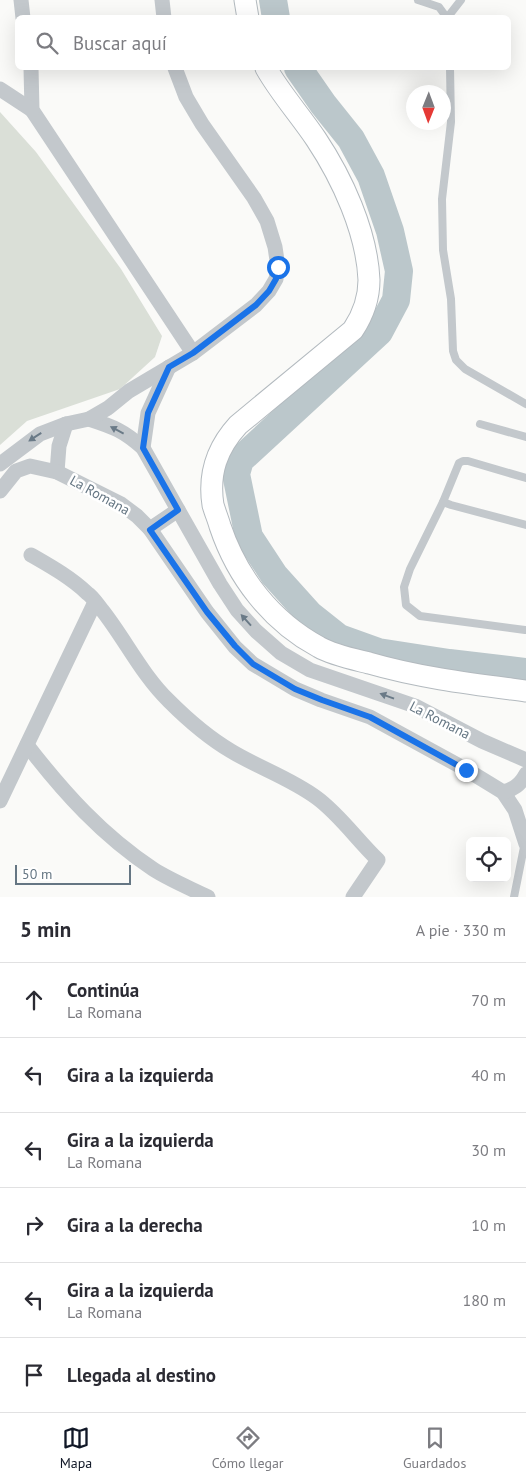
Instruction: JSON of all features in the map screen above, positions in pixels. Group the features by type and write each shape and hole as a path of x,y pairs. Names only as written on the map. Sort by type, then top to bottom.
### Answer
{"street":[{"path":"21,0 24,15"},
{"path":"162,0 164,15"},
{"path":"245,0 248,15"},
{"path":"31,70 32,110"},
{"path":"2,462 40,434 66,424 89,419 108,408 129,391 193,353 256,305 269,291 276,279 278,267 275,247 267,221 254,198 202,124 186,97 176,70"},
{"path":"267,70 315,138 342,183 360,234 369,281 364,309 360,320 353,330 238,425 219,450 212,484 213,505 224,536 250,587 269,610 292,630 320,648 357,660 424,677 526,691"},
{"path":"0,89 32,110 193,353"},
{"path":"143,448 148,413 169,367"},
{"name":"La Romana","path":"89,419 114,427 143,448 220,584 237,610 256,631 281,653 310,670 415,706 482,741 526,760"},
{"path":"57,472 59,446 66,424"},
{"name":"La Romana","path":"0,491 16,471 30,466 57,472 120,504 137,516 150,530 207,612 235,646 253,664 295,689 370,717 503,792 515,810 526,841"},
{"path":"150,530 178,510"},
{"path":"31,555 62,573 88,593 149,677 168,700 188,719 230,750 298,785 318,798 334,813 378,860 353,897"},
{"path":"0,801 95,602"},
{"path":"27,745 71,799 112,837 154,869 208,897"},
{"path":"503,792 513,790 521,783 526,774"}],"lane":[{"path":"418,0 439,7 445,15"},
{"path":"449,15 461,0"},
{"path":"450,70 450,122 442,199 443,250 451,298 453,351 456,360 465,369 526,404"},
{"path":"480,424 526,437"},
{"path":"525,630 420,616 406,605 404,587 457,467 463,461 526,478"},
{"path":"443,502 526,526"},
{"path":"514,897 526,841"}],"shaded area":[{"path":"0,112 36,152 121,269 162,336 155,357 120,389 27,421 0,445"}],"waterway":[{"path":"273,0 276,15"},
{"path":"299,70 351,139 371,176 390,231 399,271 396,300 379,332 240,460 236,474 249,537 274,575 310,615 339,638 378,652 526,672"}],"route":[{"path":"278,267 276,279 269,291 256,305 193,353 169,367 148,413 143,448 178,510 150,530 207,612 235,646 253,664 295,689 370,717 466,770"}]}
